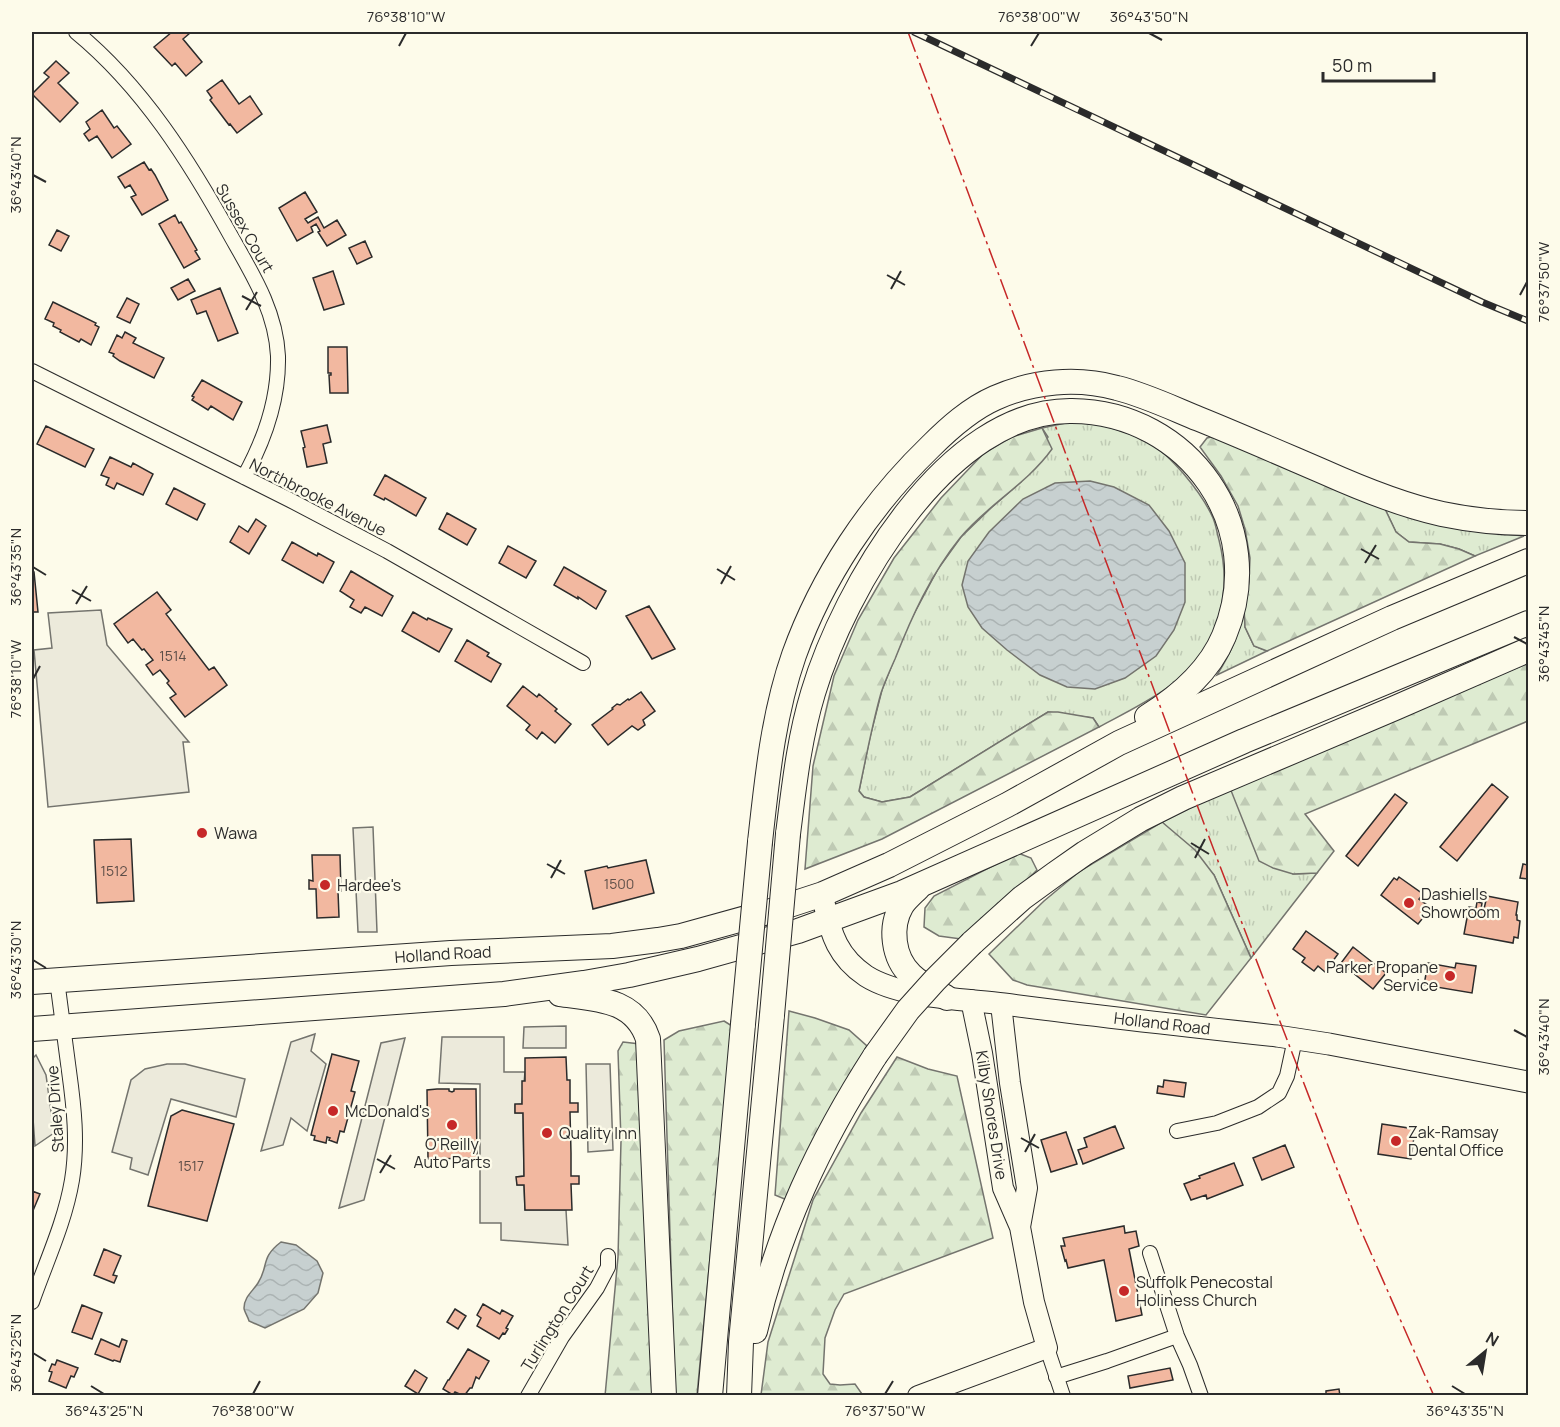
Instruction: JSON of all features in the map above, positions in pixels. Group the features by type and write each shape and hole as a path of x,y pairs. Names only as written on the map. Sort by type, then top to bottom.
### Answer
{"highway":[{"path":"710,1395 760,842 773,736 784,690 807,621 825,586 862,526 907,469 942,435 973,410 995,398 1048,383 1084,382 1119,388 1220,427 1363,489 1410,505 1479,521 1528,523"},
{"path":"741,1395 741,1342 788,834 800,748 813,693 841,619 861,580 888,537 932,484 960,458 987,436 1030,417 1071,411 1096,413 1140,425 1162,437 1183,452 1208,482 1222,506 1232,537 1237,569 1236,592 1224,638 1199,676 1191,684 1167,705 1140,721 1119,742"},
{"path":"823,894 868,875 1007,806 1119,742 1392,618 1528,561"},
{"path":"32,1029 322,1009 540,990 628,975 698,959 798,931 923,884 1244,741 1528,623"},
{"path":"741,1395 762,1300 789,1220 822,1146 850,1095 908,1010 972,943 1022,898 1054,874 1141,819 1183,798 1528,650"},
{"path":"923,884 907,898 898,913 894,925 896,944 909,974 947,998"},
{"name":"Holland Road","path":"32,982 393,957 635,944 714,928 823,894"},
{"path":"540,990 597,999 621,1007 640,1020 648,1039 664,1395"}],"main road":[{"name":"Holland Road","path":"823,894 831,933 845,958 866,975 892,988 947,998 1295,1039 1528,1082"}],"street":[{"name":"Sussex Court","path":"76,32 114,68 175,142 214,206 260,287 266,302 274,327 278,354 274,403 267,430 244,477"},
{"name":"Northbrooke Avenue","path":"32,371 387,551 583,663"},
{"name":"Staley Drive","path":"32,1302 64,1213 74,1168 74,1108 57,980"},
{"name":"Kilby Shores Drive","path":"971,1000 982,1053 1003,1188 1020,1227 1034,1302 1063,1395"},
{"name":"Kilby Shores Drive","path":"1001,1004 1010,1083 1027,1188 1020,1227"},
{"path":"1177,1131 1217,1123 1258,1107 1279,1094 1287,1076 1295,1039"},
{"path":"1150,1253 1177,1336 1191,1365 1201,1395"},
{"name":"Turlington Court","path":"528,1395 562,1338 597,1288 608,1267 608,1256"},
{"path":"1056,1377 1177,1336"},
{"path":"918,1395 1047,1348"}],"green space":[{"path":"1075,421 1122,431 1154,446 1183,473 1207,506 1219,540 1224,579 1222,605 1209,642 1200,657 1175,682 1145,702 1099,727 1093,718 1048,712 910,797 882,802 864,797 859,791 882,690 908,625 938,569 961,537 1021,482 1048,437 1042,428"},
{"path":"1042,428 1052,449 1031,473 982,515 960,538 940,566 923,596 881,693 859,791 864,797 882,802 910,797 1048,712 1093,718 1099,727 882,839 805,869 813,766 834,676 858,620 894,558 941,498 984,453 1012,437"},
{"path":"1215,436 1385,509 1396,532 1409,542 1440,544 1475,556 1267,651 1254,646 1245,627 1244,607 1249,582 1250,558 1245,529 1238,506 1221,476 1200,447 1207,438"},
{"path":"1385,509 1460,529 1524,536 1475,556 1440,544 1409,542 1396,532"},
{"path":"1244,607 1245,627 1254,646 1267,651 1217,675 1234,642"},
{"path":"1528,663 1528,721 1305,814 1334,851 1317,873 1293,874 1259,861 1230,788"},
{"path":"1230,788 1293,874 1317,873 1251,958 1214,875 1162,822"},
{"path":"1162,822 1195,850 1214,875 1251,958 1206,1015 1027,985 1013,980 989,954 1044,901 1080,871"},
{"path":"1018,853 1031,858 1037,870 961,939 939,936 924,927 925,908 934,896"},
{"path":"789,1011 849,1030 867,1046 820,1129 787,1200 775,1195"},
{"path":"724,1021 732,1026 697,1395 675,1395 664,1040 679,1031"},
{"path":"623,1042 640,1044 652,1395 605,1396 618,1257 621,1141 618,1051"},
{"path":"897,1057 928,1069 957,1076 993,1238 844,1294 835,1310 825,1338 823,1374 830,1384 855,1384 862,1394 859,1396 761,1395 768,1342 813,1200 861,1113"}],"shaded area":[{"path":"101,610 107,645 189,742 183,742 189,792 48,807 34,650 52,648 48,613"},
{"path":"373,827 377,932 358,932 353,828"},
{"path":"566,1026 566,1048 523,1048 524,1027"},
{"path":"315,1034 311,1051 326,1064 307,1131 291,1118 283,1145 261,1151 291,1042"},
{"path":"442,1037 504,1037 504,1072 525,1072 522,1104 515,1105 515,1113 523,1113 524,1176 517,1177 517,1185 524,1185 525,1210 566,1210 568,1245 501,1240 501,1223 480,1223 480,1084 439,1083"},
{"path":"405,1038 364,1200 339,1208 381,1043"},
{"path":"36,1055 46,1075 54,1133 35,1146 32,1059"},
{"path":"167,1064 185,1064 245,1079 236,1117 171,1099 148,1175 130,1169 132,1158 112,1152 131,1080 145,1069"},
{"path":"586,1064 610,1064 613,1150 588,1152"}],"water":[{"path":"1090,481 1114,487 1149,505 1169,531 1185,563 1185,602 1174,630 1156,656 1125,678 1095,689 1067,687 1040,675 1007,650 982,628 968,607 962,585 968,561 989,532 1023,499 1055,483"},
{"path":"281,1242 296,1245 317,1261 323,1273 318,1293 304,1309 265,1328 249,1321 244,1304 261,1277 267,1258"}],"building":[{"path":"172,32 190,33 183,39 202,62 186,76 175,63 172,66 154,47"},
{"path":"56,61 69,73 58,83 78,103 60,122 32,94 49,77 44,73"},
{"path":"222,80 239,104 250,96 262,114 237,133 210,100 212,98 207,91"},
{"path":"102,110 114,128 117,126 131,144 112,158 97,136 89,141 84,134 90,129 86,122"},
{"path":"144,162 155,175 168,200 142,215 131,197 136,195 130,185 125,188 118,177"},
{"path":"305,192 317,212 305,219 308,223 318,217 324,228 337,220 346,235 327,246 316,224 311,227 313,232 297,241 279,208"},
{"path":"175,215 197,250 195,251 200,259 184,268 159,224"},
{"path":"57,230 69,236 61,251 49,245"},
{"path":"365,241 372,257 357,264 349,248"},
{"path":"333,271 344,304 324,310 313,278"},
{"path":"188,279 195,291 178,300 171,288"},
{"path":"220,288 238,333 218,341 206,311 197,314 191,300"},
{"path":"127,298 139,304 130,323 117,317"},
{"path":"53,302 96,323 95,325 99,327 91,345 81,339 79,342 60,332 61,330 53,326 54,323 45,319"},
{"path":"125,332 136,338 133,343 164,358 154,378 120,361 109,352 117,335 122,338"},
{"path":"328,347 347,347 348,393 330,393 329,375 331,373 328,373"},
{"path":"202,380 242,402 233,420 211,406 208,410 192,400"},
{"path":"327,425 331,442 323,444 327,463 307,467 301,431"},
{"path":"46,426 94,449 85,467 37,444"},
{"path":"110,457 131,467 133,463 153,474 143,495 117,483 114,489 106,485 109,478 101,475"},
{"path":"385,475 426,498 416,516 385,498 384,500 374,495"},
{"path":"174,488 205,504 197,520 166,504"},
{"path":"447,513 476,529 467,545 439,529"},
{"path":"256,519 266,526 249,554 230,542 239,526 248,532"},
{"path":"292,542 317,556 318,553 334,562 323,583 282,560"},
{"path":"508,546 536,561 526,578 499,563"},
{"path":"564,567 606,591 596,609 554,585"},
{"path":"351,571 393,596 382,616 365,607 361,613 350,607 354,600 340,591"},
{"path":"32,572 34,572 38,612 32,612"},
{"path":"157,592 171,610 166,614 209,670 214,667 227,685 185,717 170,698 176,694 167,683 169,681 160,670 153,675 146,665 153,660 133,639 128,643 114,624"},
{"path":"649,606 675,649 652,659 626,616"},
{"path":"413,612 452,629 439,652 402,631"},
{"path":"467,640 489,653 487,656 501,664 491,682 455,661"},
{"path":"523,686 537,697 539,694 571,724 555,743 542,732 537,739 526,730 530,725 507,706"},
{"path":"641,692 655,711 643,720 645,725 638,730 632,726 608,745 592,725 617,704 620,705"},
{"path":"1492,784 1508,797 1457,861 1440,847"},
{"path":"1395,794 1407,803 1358,866 1346,856"},
{"path":"131,839 134,901 97,903 94,840"},
{"name":"Hardee's","path":"312,855 340,855 339,917 317,918 316,889 309,889 309,880 313,881"},
{"path":"646,860 654,893 593,909 585,871"},
{"path":"1523,864 1528,865 1528,879 1520,878"},
{"name":"Dashiells Showroom","path":"1399,877 1423,894 1419,899 1431,908 1418,924 1381,895 1394,878 1397,880"},
{"path":"1487,896 1518,902 1516,915 1517,920 1520,921 1518,938 1514,937 1513,943 1464,934 1469,907 1476,908 1477,902 1482,903 1481,909 1484,909"},
{"path":"1306,931 1338,954 1325,972 1318,966 1314,971 1302,962 1305,958 1293,949"},
{"path":"1353,947 1386,973 1373,989 1341,963"},
{"name":"Parker Propane Service","path":"1428,963 1455,968 1456,963 1476,966 1472,993 1424,985"},
{"name":"McDonald's","path":"332,1054 359,1061 351,1091 355,1092 344,1132 340,1131 337,1143 327,1137 326,1143 314,1140 315,1136 311,1135"},
{"name":"Quality Inn","path":"566,1057 567,1080 570,1080 570,1103 578,1103 578,1112 570,1112 571,1176 579,1176 579,1184 571,1184 572,1210 525,1210 524,1185 517,1185 516,1177 524,1176 523,1113 515,1113 515,1104 522,1104 525,1058"},
{"path":"1164,1080 1186,1083 1184,1097 1157,1093 1158,1086 1163,1087"},
{"name":"O'Reilly Auto Parts","path":"449,1089 452,1092 454,1089 476,1089 477,1158 428,1159 427,1090"},
{"path":"182,1110 234,1124 207,1221 148,1206 171,1116"},
{"name":"Zak-Ramsay Dental Office","path":"1382,1124 1415,1129 1411,1159 1378,1154"},
{"path":"1115,1126 1124,1148 1083,1164 1078,1150 1087,1147 1084,1138"},
{"path":"1066,1132 1077,1164 1051,1172 1041,1140"},
{"path":"1285,1145 1294,1167 1262,1180 1253,1158"},
{"path":"1234,1163 1243,1185 1207,1199 1206,1195 1191,1200 1184,1184"},
{"path":"32,1191 40,1194 32,1213"},
{"name":"Suffolk Penecostal Holiness Church","path":"1124,1226 1125,1233 1136,1231 1139,1246 1129,1249 1142,1315 1116,1321 1104,1260 1068,1268 1061,1246 1065,1246 1063,1238"},
{"path":"104,1249 121,1256 113,1275 117,1276 114,1283 94,1275"},
{"path":"483,1304 500,1314 502,1310 513,1316 505,1334 503,1333 499,1339 477,1326 481,1318 477,1315"},
{"path":"82,1305 102,1313 92,1339 72,1332"},
{"path":"455,1309 466,1316 458,1329 447,1322"},
{"path":"101,1339 119,1347 122,1339 127,1341 120,1362 95,1354"},
{"path":"468,1349 489,1361 479,1379 476,1377 472,1388 464,1396 455,1392 453,1395 443,1389"},
{"path":"57,1360 78,1368 74,1377 71,1376 66,1388 49,1381 52,1372 49,1371"},
{"path":"1170,1368 1173,1380 1130,1388 1128,1376"},
{"path":"415,1370 427,1378 418,1394 405,1386"},
{"path":"1339,1389 1340,1396 1326,1396 1326,1391"}],"railway":[{"path":"914,32 1482,302 1528,321"}],"power":[{"path":"908,32 1218,861 1359,1226 1434,1396"}],"place":[{"name":"Wawa","path":"202,833"},
{"name":"Hardee's","path":"325,885"},
{"name":"Dashiells Showroom","path":"1409,903"},
{"name":"Parker Propane Service","path":"1450,976"},
{"name":"McDonald's","path":"333,1111"},
{"name":"O'Reilly Auto Parts","path":"452,1125"},
{"name":"Quality Inn","path":"547,1133"},
{"name":"Zak-Ramsay Dental Office","path":"1396,1141"},
{"name":"Suffolk Penecostal Holiness Church","path":"1124,1291"}]}
